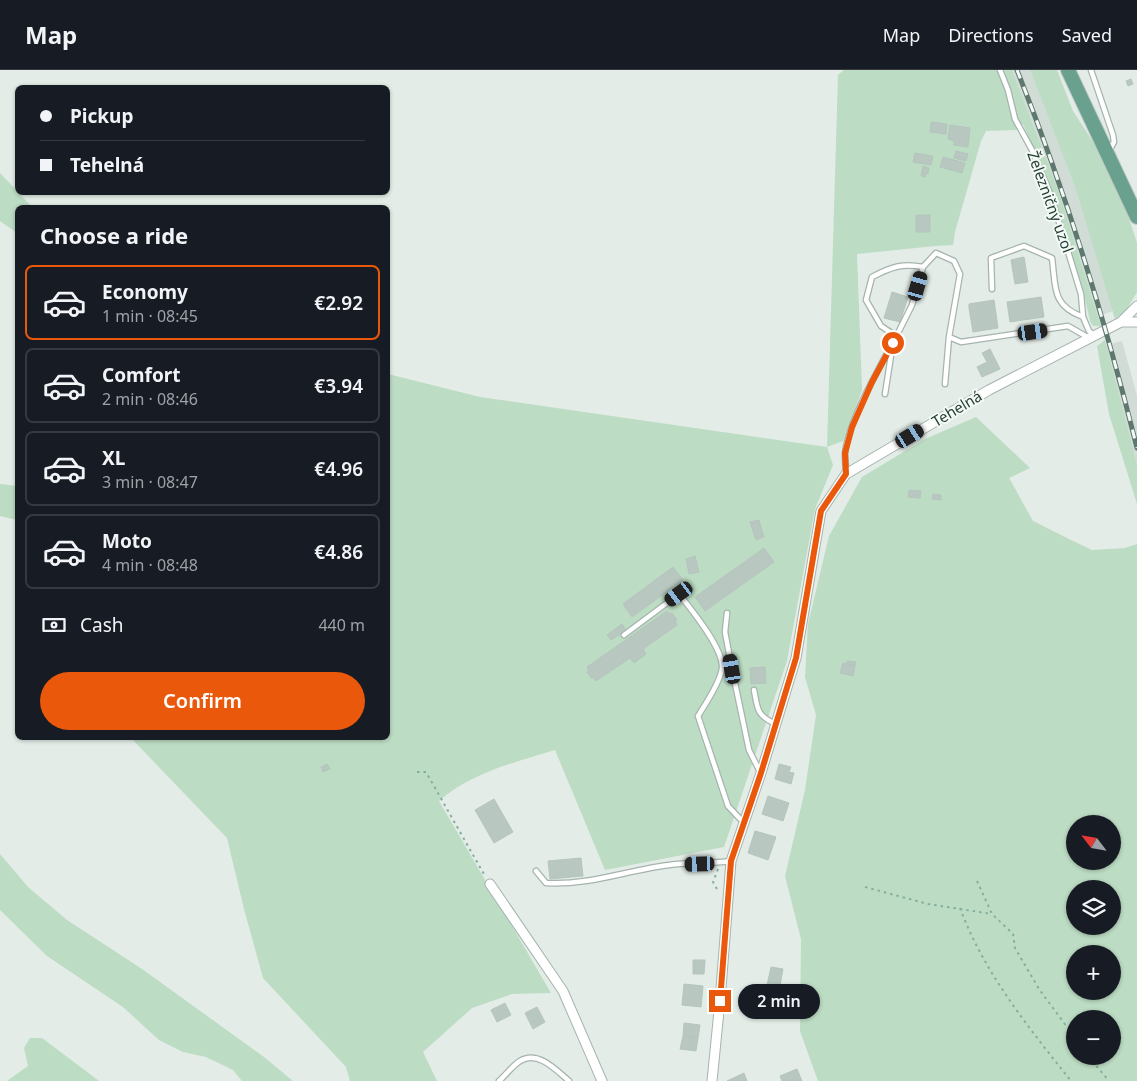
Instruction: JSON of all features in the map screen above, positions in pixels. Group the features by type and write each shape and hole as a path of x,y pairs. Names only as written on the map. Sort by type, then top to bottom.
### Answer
{"main road":[{"path":"1068,70 1137,217"}],"street":[{"path":"1121,322 1137,306"},
{"path":"1121,322 1137,322"},
{"name":"Tehelná","path":"712,1081 731,861 761,773 796,658 821,511 846,474 989,390 1121,322"},
{"path":"490,884 564,991 602,1081"}],"lane":[{"name":"Železničný uzol","path":"1000,70 1008,90 1015,119 1039,165 1064,235 1081,294 1082,317"},
{"path":"1091,70 1114,134 1113,147 1107,152"},
{"path":"992,289 991,258 1024,246 1052,258 1058,300 1071,313 1082,317 1092,336"},
{"path":"846,474 845,453 852,427 872,382 912,305 923,267 936,253 954,261 960,274 949,337 945,384"},
{"path":"896,336 881,326 866,300 872,276 892,267 910,264 923,267"},
{"path":"949,337 961,342 1068,326 1092,336"},
{"path":"885,394 893,343"},
{"path":"624,634 679,594 702,625 717,649 722,667 714,689 698,716 728,806 743,822"},
{"path":"727,613 726,632 749,750 761,773"},
{"path":"754,690 758,711 763,718 775,724"},
{"path":"536,871 546,883 565,884 669,865 731,861"},
{"path":"499,1081 521,1060 537,1058 553,1067 569,1081"}],"path":[{"path":"417,772 426,772 490,884"},
{"path":"978,882 992,914 1013,934 1015,948 1039,989 1066,1026"},
{"path":"866,887 928,904 992,914"},
{"path":"960,908 997,982 1034,1034 1072,1081"},
{"path":"1096,1065 1109,1081"}],"shaded area":[{"path":"1012,70 1030,70 1075,187 1113,311 1098,316 1059,192"},
{"path":"1122,341 1137,396 1137,464 1106,345"}],"green space":[{"path":"844,70 1012,70 1059,192 1101,326 1093,326 1090,321 1082,286 1053,195 1023,124 1016,130 986,131 981,141 953,245 857,254 862,390 843,441 827,447 838,75"},
{"path":"1030,70 1057,70 1073,111 1097,148 1125,206 1137,243 1137,292 1125,312 1115,319 1075,187"},
{"path":"0,173 15,189 15,195 21,195 30,205 15,205 15,232 0,221"},
{"path":"1105,340 1137,464 1137,504 1109,414 1097,346"},
{"path":"390,374 480,397 827,447 833,465 815,509 787,661 724,847 605,870 555,750 509,764 479,776 451,791 439,801 551,993 512,994 472,1008 423,1052 437,1081 350,1081 346,1067 263,978 227,838 133,740 390,740"},
{"path":"976,417 1030,468 1009,478 1033,521 1092,550 1125,548 1137,544 1137,1081 818,1081 800,1031 801,939 785,876 805,790 816,715 805,677 808,624 829,536 862,477 925,439"},
{"path":"0,484 15,486 15,520 0,516"},
{"path":"0,854 28,887 67,920 142,969 264,1057 293,1081 242,1081 233,1070 206,1057 183,1052 159,1040 123,1007 47,956 0,910"},
{"path":"30,1038 42,1038 99,1081 7,1081 28,1066 24,1048"}],"building":[{"path":"1131,79 1133,84 1128,86 1126,81"},
{"path":"931,122 947,124 946,134 930,132"},
{"path":"950,125 970,128 968,147 954,145 954,141 948,139"},
{"path":"956,151 968,154 966,161 954,158"},
{"path":"915,153 933,156 931,165 913,162"},
{"path":"943,157 965,163 962,173 940,167"},
{"path":"923,166 929,168 928,174 926,173 925,177 921,176"},
{"path":"916,215 930,215 930,232 916,232"},
{"path":"1024,257 1028,282 1015,284 1011,260"},
{"path":"892,292 908,297 900,322 884,318"},
{"path":"1041,297 1044,317 1010,322 1007,302"},
{"path":"994,300 998,328 973,332 969,304"},
{"path":"990,349 1000,369 982,377 977,367 987,362 982,353"},
{"path":"909,490 921,491 920,498 908,497"},
{"path":"933,494 941,495 941,500 932,499"},
{"path":"759,520 764,537 756,540 750,522"},
{"path":"764,548 774,562 705,611 695,597"},
{"path":"695,556 699,572 689,574 686,559"},
{"path":"673,567 683,580 632,617 623,604"},
{"path":"667,611 670,614 672,613 677,620 675,621 677,625 643,649 646,654 634,663 630,658 596,681 593,677 591,678 587,672 589,671 587,667"},
{"path":"622,624 626,630 611,640 607,635"},
{"path":"847,661 856,662 855,666 847,664"},
{"path":"843,663 855,666 853,676 840,673"},
{"path":"765,667 766,683 751,684 750,668"},
{"path":"327,764 330,769 323,772 321,767"},
{"path":"779,764 791,767 789,772 794,773 791,784 775,779"},
{"path":"768,796 789,803 783,821 762,814"},
{"path":"494,799 513,832 494,843 475,810"},
{"path":"755,831 776,837 768,860 748,853"},
{"path":"581,858 583,876 550,879 548,861"},
{"path":"693,960 705,960 704,974 693,974"},
{"path":"771,967 783,969 777,1002 764,999"},
{"path":"684,984 703,986 701,1007 682,1005"},
{"path":"505,1003 511,1015 497,1022 491,1010"},
{"path":"537,1007 545,1022 533,1029 525,1013"},
{"path":"684,1023 700,1025 698,1038 683,1036"},
{"path":"683,1036 698,1038 696,1051 680,1049"},
{"path":"797,1069 802,1081 782,1081 780,1076"},
{"path":"744,1073 747,1081 727,1081"}],"railway":[{"path":"1017,70 1052,163 1098,304 1137,448"}],"route":[{"path":"720,1001 731,861 761,773 796,658 821,511 846,474 845,453 852,427 872,382 893,343"}]}
